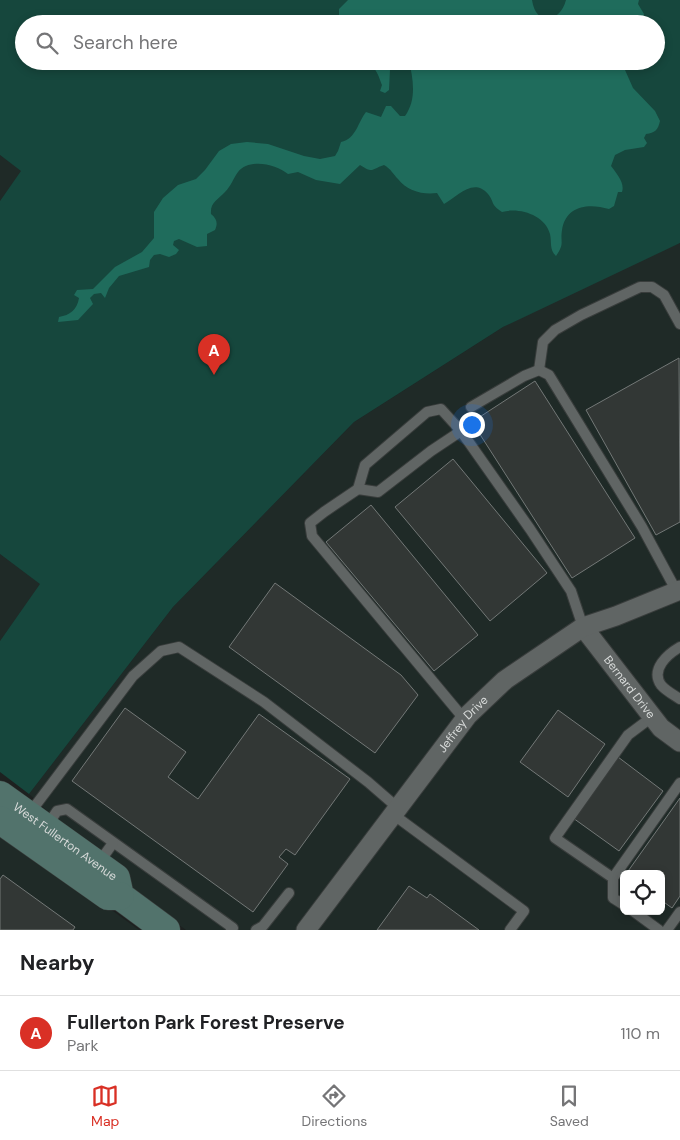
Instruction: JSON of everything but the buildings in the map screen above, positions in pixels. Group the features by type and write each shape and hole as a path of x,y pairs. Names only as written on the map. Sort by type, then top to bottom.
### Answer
{"street":[{"name":"Jeffrey Drive","path":"306,930 465,720 505,680 583,627 678,591"},
{"name":"Bernard Drive","path":"583,627 661,728 680,742"},
{"name":"West Fullerton Avenue","path":"0,795 116,878 120,896"},
{"name":"West Fullerton Avenue","path":"0,820 108,896 120,896 166,930"}],"lane":[{"path":"539,370 543,342 555,330 640,288 652,287 664,295 680,324"},
{"path":"471,406 524,376 539,370"},
{"path":"539,370 548,375 567,404 642,527 678,591"},
{"path":"358,490 365,465 427,412 441,409 461,432 530,529 570,591 583,627"},
{"path":"461,432 431,451 378,492 358,490 310,523 312,536 465,720"},
{"path":"37,822 133,676 160,651 179,647 264,702 368,782 396,811 524,911 510,930"},
{"path":"680,647 663,661 659,666 657,675 661,684 680,699"},
{"path":"613,878 555,838 628,735 652,717"},
{"path":"620,902 613,898 613,878 680,783"},
{"path":"37,822 57,811 68,810 234,930"},
{"path":"98,865 113,843"},
{"path":"256,930 263,926 289,893"},
{"path":"667,930 680,912"},
{"path":"638,915 659,930"}],"shaded area":[{"path":"0,0 680,0 680,243 503,327 354,422 173,607 29,794 0,772 0,641 40,584 0,554 0,201 21,171 0,155"},
{"path":"348,0 532,0 538,15 339,15 339,9"},
{"path":"566,0 639,0 638,4 644,14 556,15 563,8"},
{"path":"390,70 389,90 385,93 380,91 382,85 376,71"},
{"path":"411,70 625,70 633,88 655,111 660,121 656,130 646,134 644,138 647,143 644,147 625,150 615,155 611,166 620,179 623,189 622,192 618,192 614,206 609,209 586,206 568,215 564,222 561,245 556,256 552,248 550,234 543,222 537,217 523,212 502,212 494,205 488,194 477,187 465,190 444,204 437,193 421,193 406,187 384,165 370,170 360,165 340,184 316,180 298,172 288,174 270,165 255,164 249,165 238,172 227,190 213,204 211,214 216,219 216,225 215,230 207,234 207,246 197,247 179,239 174,241 173,245 179,250 176,254 169,257 160,254 154,255 150,260 149,267 119,276 109,288 105,298 101,293 94,294 90,298 93,304 78,320 58,322 59,317 70,313 77,306 79,298 74,295 77,290 93,289 115,267 142,252 154,238 154,212 163,198 178,185 196,179 219,151 231,144 247,142 268,144 304,156 320,159 335,156 341,142 353,134 366,112 381,117 386,106 391,106 400,116 405,116 413,96"},
{"path":"0,155 22,171 0,201"},
{"path":"680,243 680,930 186,930 134,892 29,794 173,607 354,422 503,327 621,267"},
{"path":"0,554 41,584 0,641"},
{"path":"0,829 139,930 0,930"}],"place":[{"name":"Fullerton Park Forest Preserve","path":"214,375"}]}
